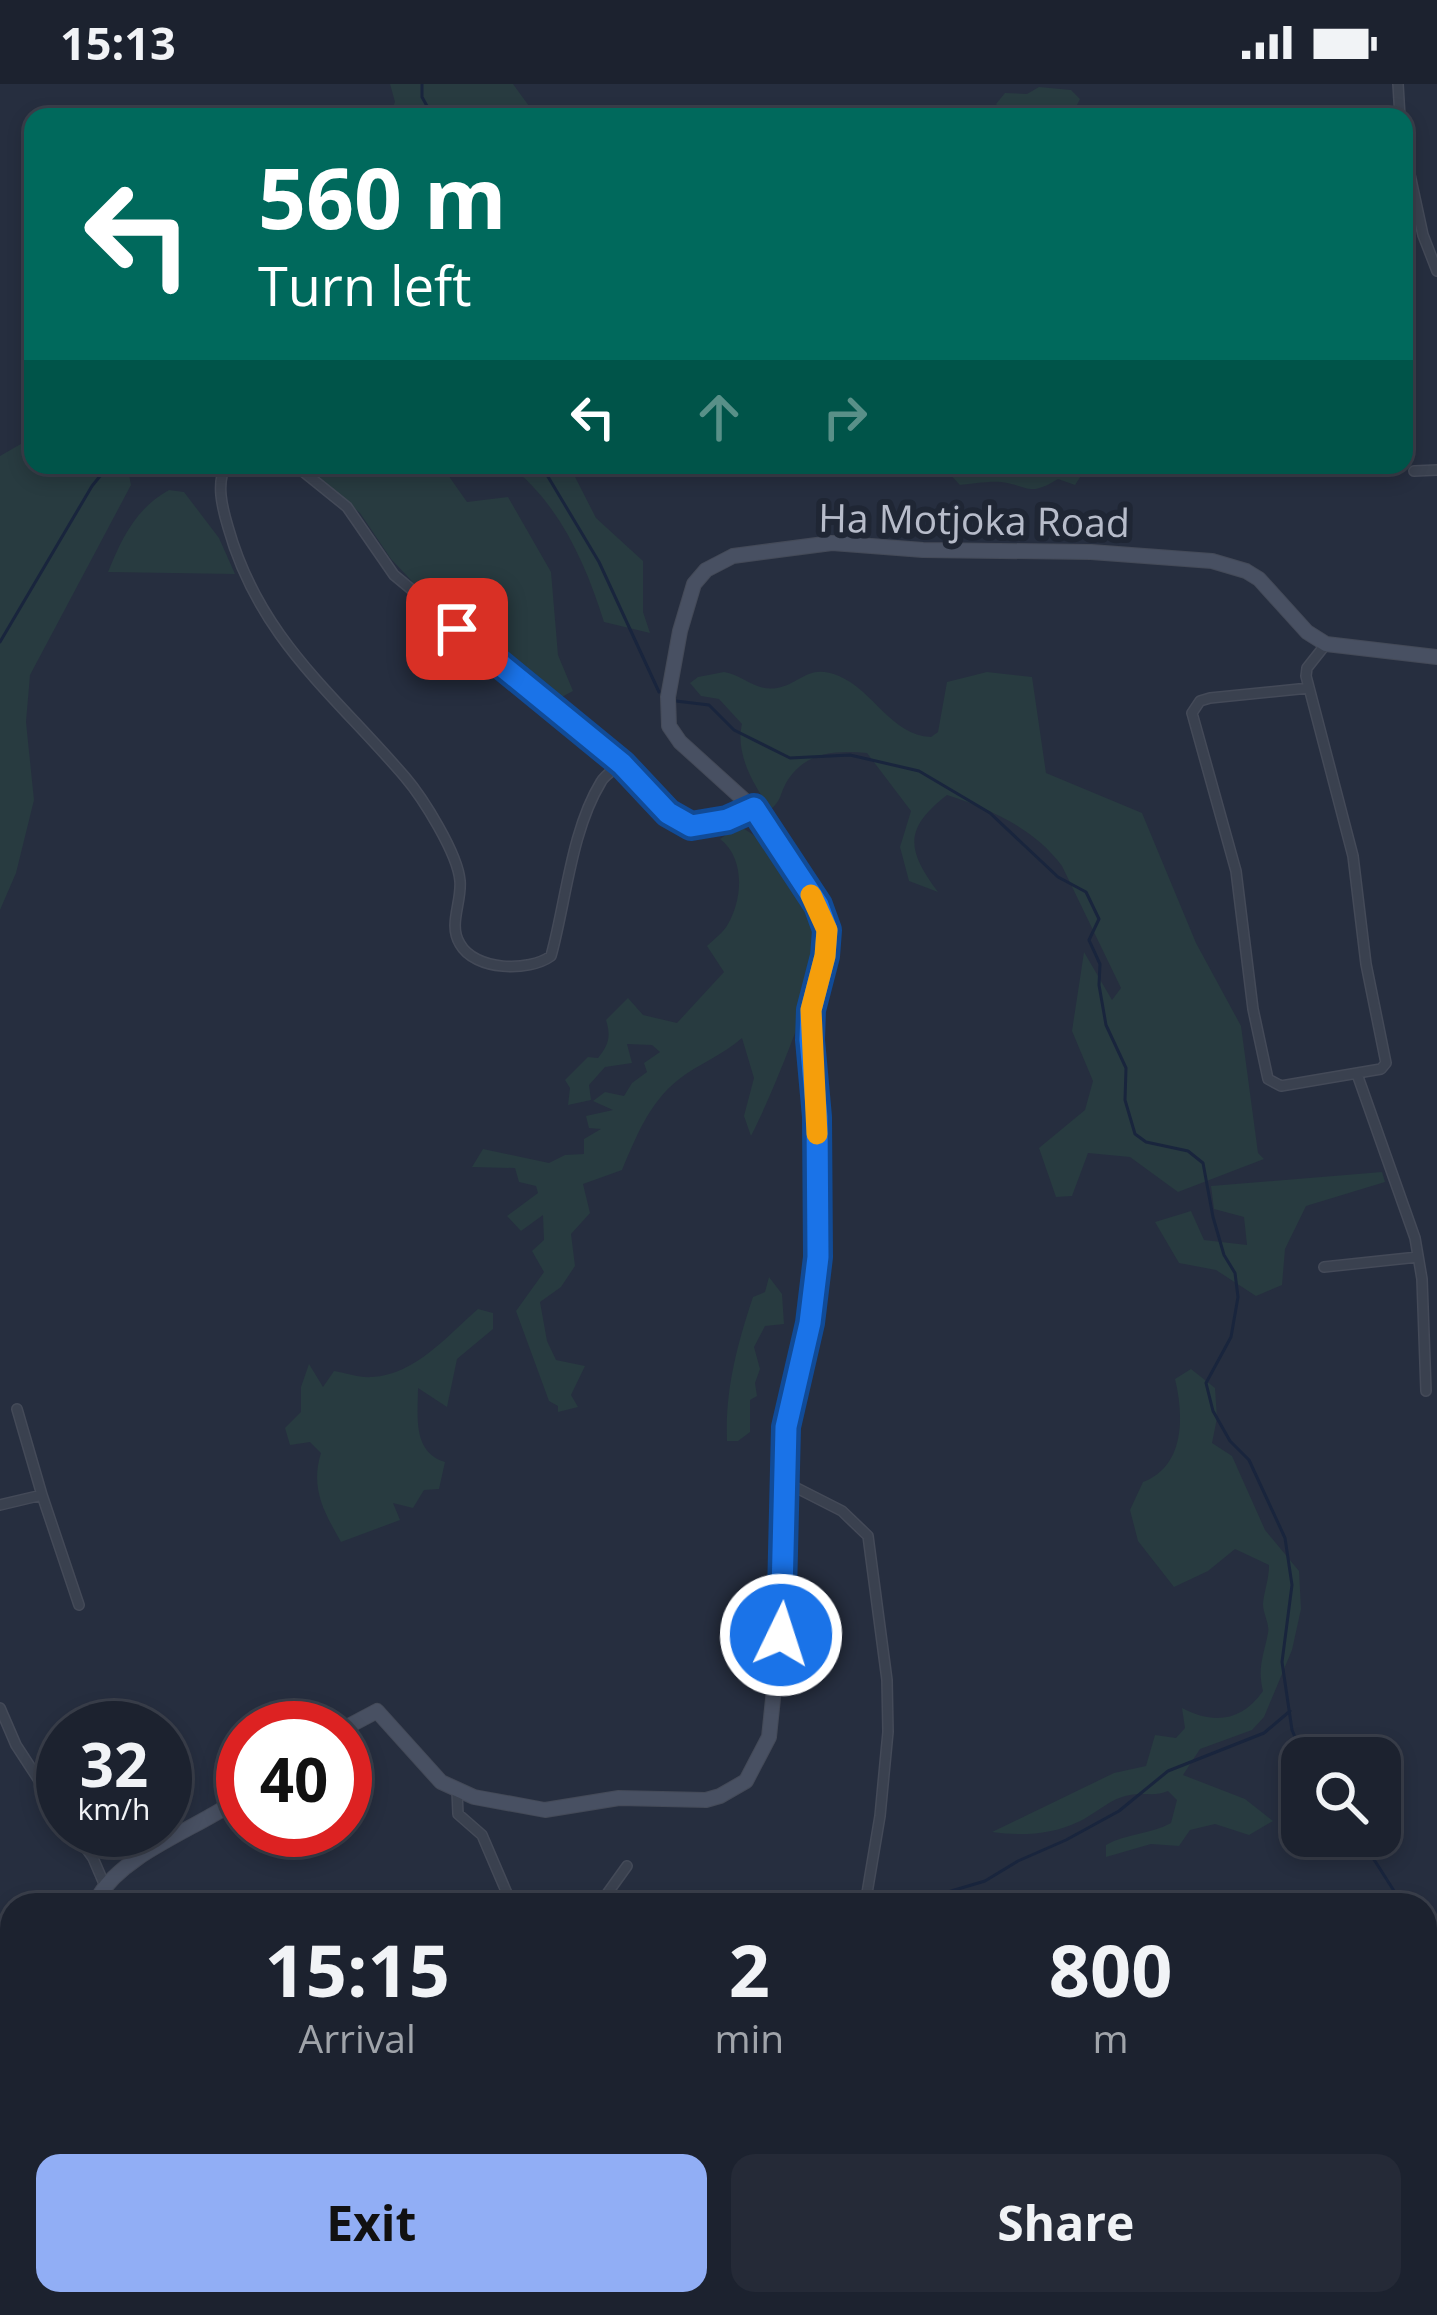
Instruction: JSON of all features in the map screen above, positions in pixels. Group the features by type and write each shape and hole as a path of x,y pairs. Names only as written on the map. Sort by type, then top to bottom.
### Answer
{"street":[{"path":"1413,189 1437,271"},
{"path":"1414,471 1437,470"},
{"path":"221,474 225,517 240,570 276,632 405,778 441,831 460,879 454,925 460,946 500,966 526,966 551,956 584,822 602,778 622,764"},
{"path":"306,474 346,508 394,575 622,764 668,813 691,826 727,820 754,808"},
{"name":"Ha Motjoka Road","path":"372,1714 377,1711 429,1773 457,1791 544,1810 619,1798 706,1800 746,1781 769,1737 779,1658 790,1398 810,1323 818,1257 817,1117 810,1025 827,930 818,905 754,808 680,742 669,726 668,697 686,605 706,570 734,556 832,543 1212,561 1259,580 1307,632 1326,644"},
{"path":"1309,688 1210,698 1194,706 1193,723 1236,871 1256,1030 1268,1079 1281,1086 1382,1070 1386,1063 1366,964 1353,856 1307,668 1326,644 1437,657"},
{"path":"1358,1074 1399,1183 1418,1257 1426,1391"},
{"path":"1324,1267 1418,1257"},
{"path":"1422,1288 1437,1287"},
{"path":"17,1409 80,1604"},
{"path":"783,1481 842,1511 868,1536 887,1680 888,1732 867,1893"},
{"path":"0,1505 42,1495"},
{"path":"0,1708 36,1776"},
{"path":"457,1791 458,1814 482,1835 507,1893"},
{"path":"101,1893 145,1854 216,1816"},
{"path":"92,1857 105,1886"},
{"path":"608,1893 627,1866"}],"green space":[{"path":"390,84 513,84 530,108 392,108"},
{"path":"1039,87 1071,90 1080,99 1076,108 999,108 996,104 1005,93 1027,94"},
{"path":"24,442 24,474 129,474 131,485 30,675 26,722 34,800 16,873 0,910 0,456"},
{"path":"316,474 447,474 467,502 508,497 551,572 558,655 573,691 554,701 425,595 391,559 360,513"},
{"path":"520,474 574,474 596,518 643,561 643,612 650,633 604,622 569,536"},
{"path":"950,474 1082,474 1075,485 1058,479 1035,489 1001,482 960,485"},
{"path":"169,490 184,492 219,538 235,574 108,572 139,515"},
{"path":"724,672 769,689 812,673 839,676 905,729 931,737 938,732 947,682 987,672 1032,677 1046,773 1142,813 1196,943 1241,1026 1258,1153 1264,1159 1178,1192 1130,1157 1088,1153 1072,1196 1056,1197 1039,1148 1085,1110 1093,1081 1072,1031 1084,952 1112,1000 1121,988 1062,866 1010,822 947,795 923,819 914,841 920,864 938,892 909,881 900,847 911,811 867,753 832,753 811,759 793,773 771,809 747,768 742,724 719,699 701,696 690,683"},
{"path":"739,826 764,846 818,925 814,976 751,1136 744,1116 754,1078 742,1038 668,1089 644,1121 622,1170 583,1184 590,1213 571,1234 575,1266 561,1287 540,1302 547,1341 556,1360 585,1366 571,1395 578,1407 558,1412 558,1406 549,1401 516,1311 544,1272 532,1251 544,1240 543,1215 521,1231 507,1216 538,1193 536,1186 519,1182 515,1168 472,1167 483,1149 549,1163 565,1155 584,1154 584,1139 601,1129 589,1128 586,1116 613,1110 593,1101 605,1092 624,1096 647,1072 644,1063 660,1052 652,1045 627,1044 632,1063 605,1067 589,1085 591,1100 568,1105 570,1088 565,1080 588,1057 598,1058 602,1053 608,1040 606,1020 628,998 643,1015 677,1023 724,972 707,946 726,927 737,902 737,867 720,839"},
{"path":"1382,1172 1385,1182 1306,1206 1285,1249 1282,1285 1256,1296 1216,1270 1179,1263 1155,1222 1191,1211 1204,1240 1247,1245 1244,1217 1214,1209 1211,1186"},
{"path":"769,1277 782,1294 784,1324 765,1326 754,1347 760,1369 757,1396 750,1400 750,1432 738,1441 727,1441 737,1350 753,1297 765,1292"},
{"path":"478,1309 493,1313 493,1329 457,1359 447,1407 418,1388 422,1442 445,1462 439,1489 424,1490 413,1508 393,1503 400,1520 341,1542 318,1489 321,1453 310,1442 290,1445 285,1428 301,1412 301,1387 309,1364 323,1387 334,1371 388,1375 430,1352"},
{"path":"1191,1369 1215,1388 1217,1418 1212,1443 1232,1456 1265,1530 1299,1571 1301,1609 1292,1650 1264,1717 1252,1730 1200,1749 1183,1775 1245,1799 1273,1821 1249,1835 1215,1824 1190,1830 1179,1846 1151,1844 1106,1857 1106,1845 1171,1823 1177,1800 1168,1791 1123,1797 1057,1830 992,1832 1114,1773 1146,1766 1155,1735 1176,1738 1185,1728 1182,1708 1205,1717 1227,1717 1246,1709 1263,1691 1261,1668 1268,1630 1263,1604 1269,1565 1235,1549 1208,1571 1174,1587 1138,1541 1130,1510 1143,1482 1157,1474 1174,1452 1180,1424 1175,1379"}],"waterway":[{"path":"422,84 428,108"},
{"path":"0,642 102,474"},
{"path":"546,474 599,562 659,692"},
{"path":"676,701 709,705 734,730 790,758 850,755 919,771 990,813 1058,877 1086,892 1099,919 1089,940 1100,964 1106,1025 1126,1068 1125,1100 1135,1134 1146,1142 1188,1151 1203,1163 1224,1255 1235,1273 1238,1297 1231,1337 1206,1383 1213,1411 1230,1441 1249,1460 1285,1538 1292,1585 1282,1662 1295,1737"},
{"path":"944,1893 985,1881 1066,1840 1119,1811 1168,1771 1264,1733 1290,1711"},
{"path":"1372,1857 1395,1893"}],"slow traffic":[{"path":"811,895 827,930 811,1010 817,1134"}],"route":[{"path":"457,629 622,764 668,813 691,826 727,820 754,808 818,905 827,930 810,1040 817,1117 818,1257 810,1323 786,1427 781,1635"}]}
